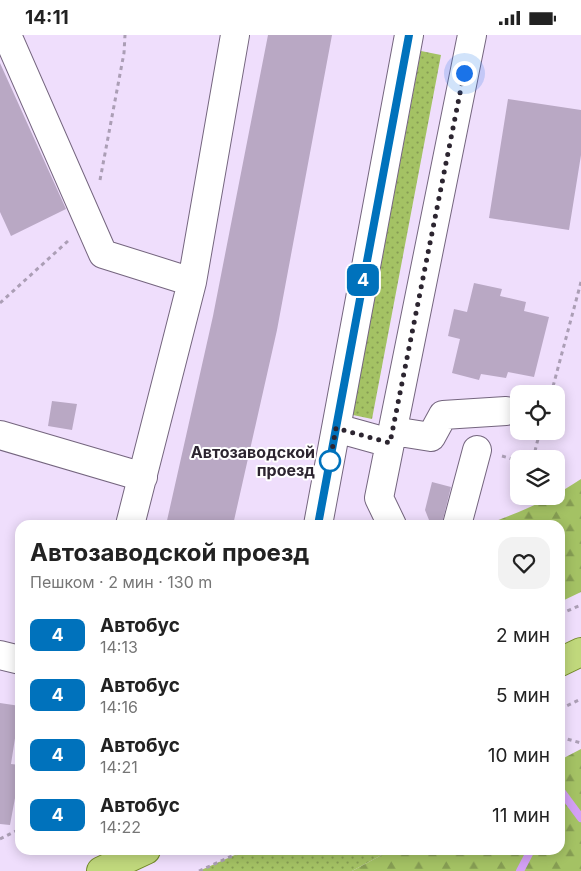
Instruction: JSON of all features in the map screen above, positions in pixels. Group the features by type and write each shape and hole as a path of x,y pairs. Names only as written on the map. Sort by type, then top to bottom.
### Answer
{"main road":[{"path":"565,659 581,652"},
{"path":"101,871 135,855"}],"street":[{"path":"7,35 90,220 103,254 192,282"},
{"path":"131,520 192,282 236,35"},
{"path":"319,520 409,35"},
{"path":"390,520 379,498 472,35"},
{"path":"336,428 391,437 431,437 443,415 506,411"},
{"path":"0,435 143,477"},
{"path":"458,520 477,450"},
{"path":"0,655 15,659"}],"path":[{"path":"0,303 90,220 124,53 125,35"},
{"path":"552,385 581,282"},
{"path":"565,612 581,605"},
{"path":"565,707 581,699"},
{"path":"565,738 581,743"},
{"path":"0,839 15,832"},
{"path":"199,871 234,855"}],"green space":[{"path":"421,51 441,55 372,419 353,415"},
{"path":"581,479 581,592 565,600 565,520 498,520 534,505 565,505 565,489"},
{"path":"581,749 581,871 352,871 382,855 565,855 565,757"},
{"path":"235,855 382,855 352,871 199,871"}],"building":[{"path":"268,35 332,35 277,330 234,520 167,520 213,316"},
{"path":"0,63 66,209 11,236 0,212"},
{"path":"508,99 581,110 581,155 569,230 489,218"},
{"path":"474,283 502,289 500,296 526,302 524,311 549,317 534,377 508,372 506,378 481,374 479,380 452,373 460,339 448,336 454,309 467,312"},
{"path":"52,401 77,404 72,430 48,426"},
{"path":"432,482 451,487 443,520 429,520 425,510"},
{"path":"0,703 15,705 15,738 11,764 15,764 15,798 10,825 0,824"}],"waterway":[{"path":"565,796 581,818"},
{"path":"520,871 528,855"}],"bus line":[{"name":"4","path":"319,520 409,35"}],"place":[{"name":"Автозаводской проезд","path":"330,461"}],"route":[{"path":"330,461 329,467 336,428 390,443 464,73"}]}
